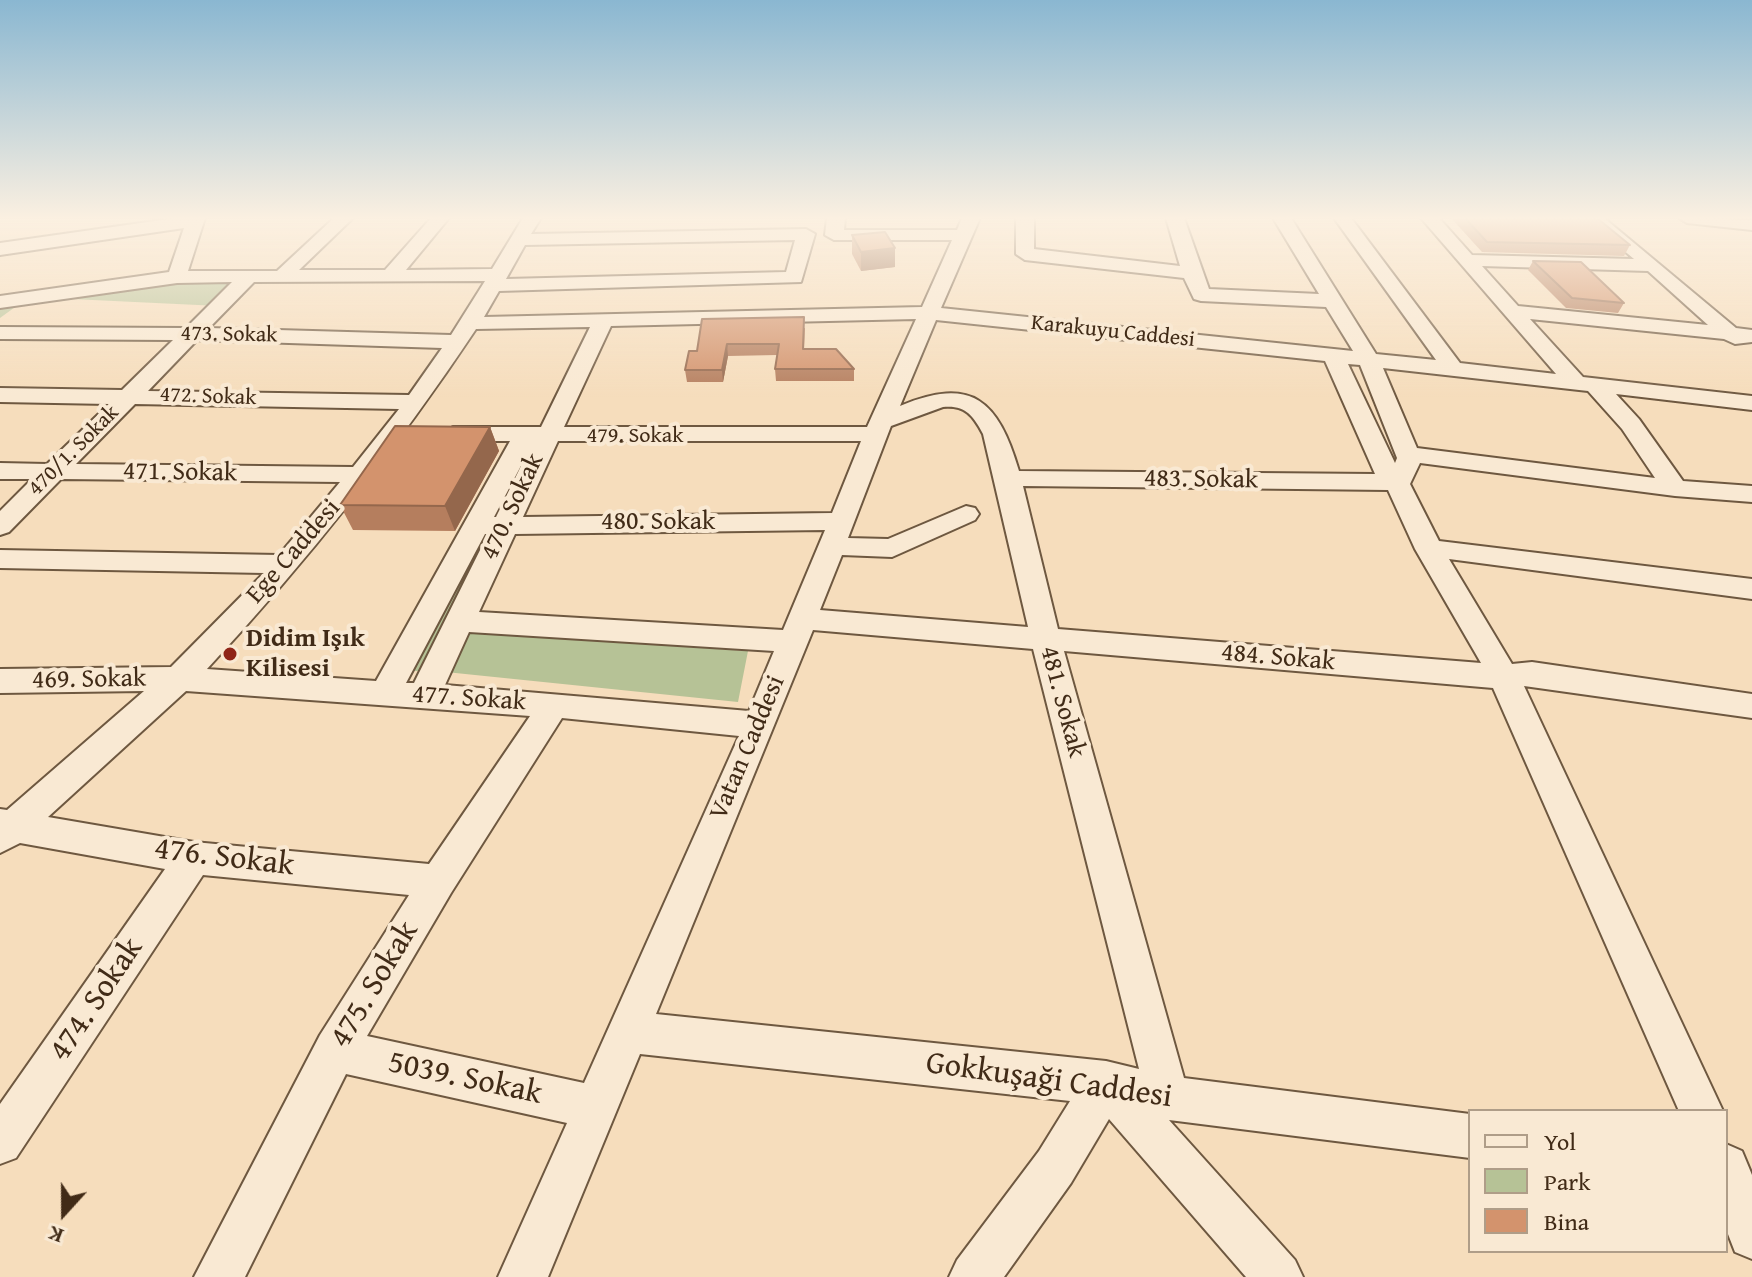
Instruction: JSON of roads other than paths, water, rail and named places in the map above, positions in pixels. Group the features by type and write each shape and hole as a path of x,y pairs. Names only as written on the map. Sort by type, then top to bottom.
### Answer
{"street":[{"path":"0,302 173,278"},
{"name":"470/1. Sokak","path":"0,526 247,278"},
{"path":"445,278 496,280 794,278"},
{"name":"Vatan Caddesi","path":"523,1277 760,725 878,428 944,278"},
{"path":"1194,278 1201,295 1331,301"},
{"path":"1317,278 1369,360 1400,472 1429,549 1504,677 1700,1109"},
{"path":"1386,278 1454,370"},
{"path":"1483,278 1586,384 1631,424 1675,488"},
{"path":"1669,278 1742,335 1752,352"},
{"name":"Ege Caddesi","path":"4,829 179,679 287,564 395,432 496,280"},
{"path":"1512,311 1742,335"},
{"name":"Karakuyu Caddesi","path":"464,332 604,319 928,313 1752,403"},
{"name":"470. Sokak","path":"385,693 476,526 536,436 604,319"},
{"name":"473. Sokak","path":"0,333 464,332"},
{"path":"1334,356 1388,475 1400,472"},
{"name":"472. Sokak","path":"0,395 416,402"},
{"name":"481. Sokak","path":"878,428 938,400 958,399 976,406 995,436 1044,638 1168,1098"},
{"name":"479. Sokak","path":"395,432 536,436 878,428"},
{"name":"470. Sokak","path":"424,696 506,523 536,436"},
{"name":"471. Sokak","path":"0,471 360,475"},
{"name":"483. Sokak","path":"1006,478 1400,472 1752,494"},
{"name":"480. Sokak","path":"476,526 506,523 836,534 892,548 966,514"},
{"path":"1429,549 1479,552 1752,589"},
{"path":"0,559 287,564"},
{"name":"484. Sokak","path":"460,621 1044,638 1504,677 1532,674 1752,706"},
{"name":"477. Sokak","path":"179,679 554,705 760,725"},
{"name":"469. Sokak","path":"0,681 179,679"},
{"name":"475. Sokak","path":"219,1277 335,1050 438,881 554,705"},
{"name":"476. Sokak","path":"4,829 194,858 438,881"},
{"name":"474. Sokak","path":"0,1142 194,858"},
{"name":"Gokkuşaği Caddesi","path":"627,1032 1106,1083 1168,1098 1468,1136"},
{"name":"5039. Sokak","path":"335,1050 594,1107"},
{"path":"974,1277 1055,1167 1106,1083 1278,1277"},
{"path":"1728,1168 1752,1172"},
{"path":"1728,1173 1752,1235"}],"place":[{"name":"Didim Işık Kilisesi","path":"230,654"}]}
